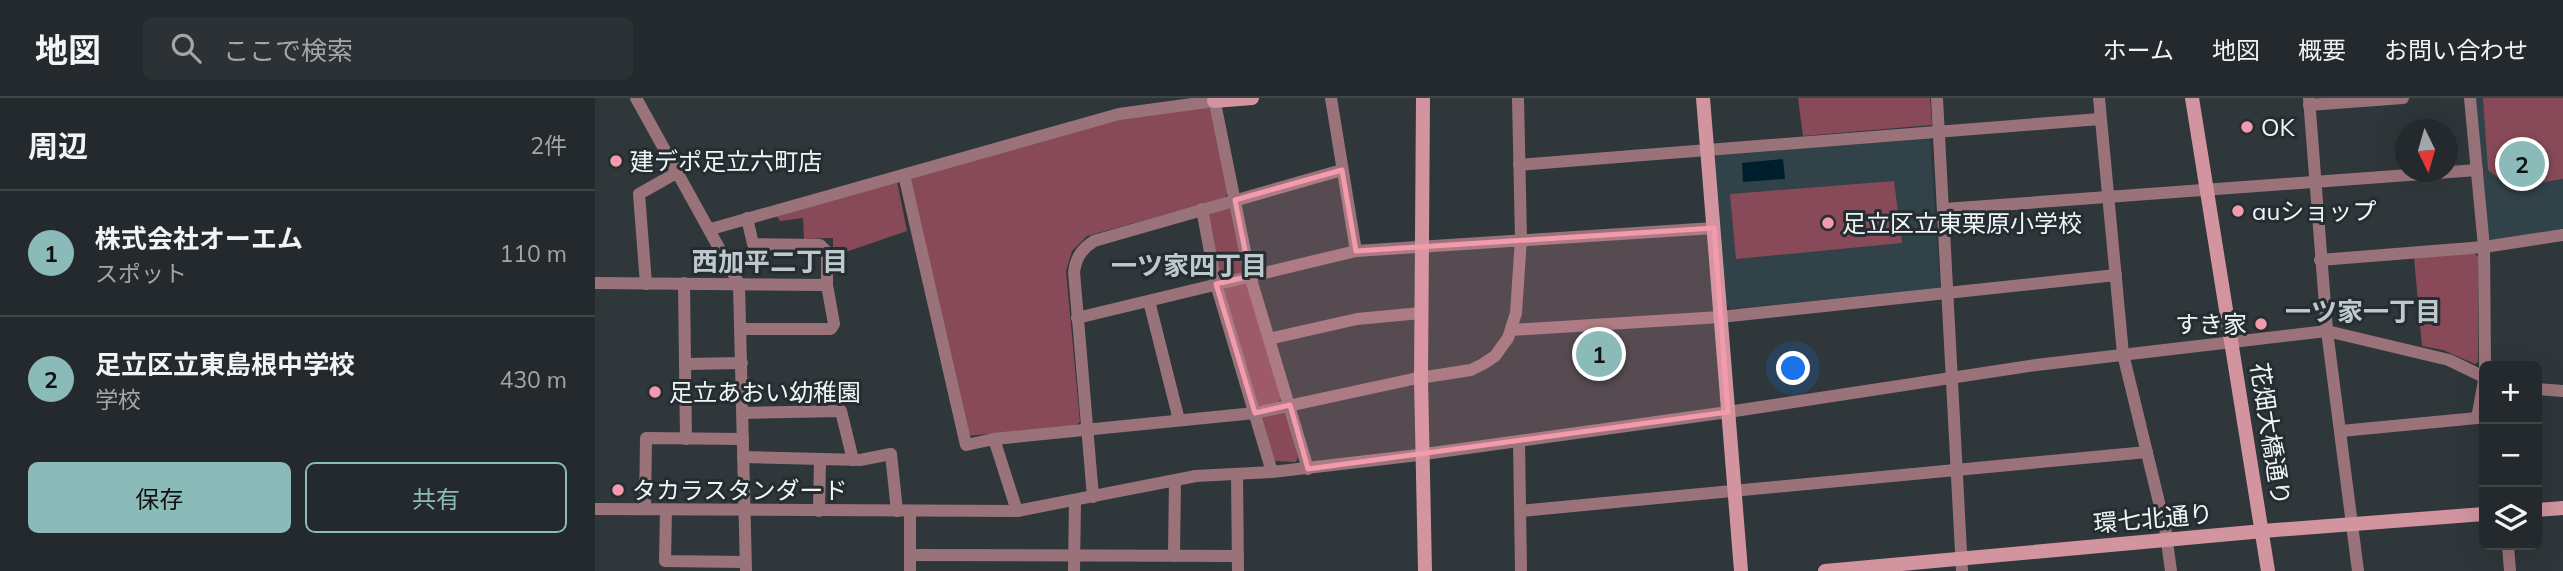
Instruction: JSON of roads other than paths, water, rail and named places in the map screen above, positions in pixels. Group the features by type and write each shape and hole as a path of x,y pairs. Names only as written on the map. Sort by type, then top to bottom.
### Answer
{"street":[{"path":"636,98 711,229 739,285 745,566 665,561 666,510"},
{"path":"711,229 1119,114 1214,100 1252,98"},
{"path":"1331,98 1356,251"},
{"path":"1423,98 1421,379 1425,571"},
{"path":"904,175 966,445 994,439 1255,412 1471,370 1495,356 1511,330 1516,313 1521,239 1518,98"},
{"path":"1703,98 1741,571"},
{"path":"1937,98 1962,565"},
{"path":"2099,98 2123,354 2167,540 2171,571"},
{"name":"花畑大橋通り","path":"2192,98 2268,571"},
{"path":"2358,571 2327,331 2309,101 2403,98"},
{"path":"2470,98 2484,247 2485,361"},
{"path":"1214,100 1250,276 1308,469"},
{"path":"1519,165 2101,119"},
{"path":"1093,497 1075,272 1076,260 1084,247 1094,241 1342,170"},
{"path":"1944,209 2477,170"},
{"path":"646,284 639,194 678,172"},
{"path":"1202,209 1216,284 1272,472"},
{"path":"741,329 831,329 834,324 827,285 827,252 820,245 753,244 747,218"},
{"path":"1077,318 1356,251 1714,228"},
{"path":"2320,260 2484,247 2563,235"},
{"path":"1511,330 1720,317 2116,275"},
{"path":"595,283 827,285"},
{"path":"684,284 686,439"},
{"path":"1149,301 1179,420"},
{"path":"1269,339 1357,319 1422,313"},
{"path":"595,509 1017,511 1175,481 1308,469 1728,412 2123,354 2327,331 2449,360 2479,376"},
{"path":"685,364 742,363"},
{"path":"2542,389 2563,391"},
{"path":"2341,431 2477,418 2479,407"},
{"path":"743,413 841,411 853,460"},
{"path":"645,509 646,438 743,439"},
{"path":"994,439 1017,511"},
{"path":"1519,441 1521,571"},
{"path":"1520,511 2147,452"},
{"path":"743,457 853,460 891,454 904,511 910,571"},
{"path":"819,511 820,459"},
{"path":"1237,474 1238,571"},
{"path":"1174,556 1175,481"},
{"path":"1075,500 1075,571"},
{"path":"2542,510 2563,508"},
{"name":"環七北通り","path":"1825,571 1962,565 2167,540 2479,514"},
{"path":"2508,550 2510,571"},
{"path":"910,555 1238,556"}],"water":[{"path":"1783,159 1785,179 1743,182 1742,163"}],"place":[{"name":"OK","path":"2247,127"},
{"name":"建デポ足立六町店","path":"616,161"},
{"name":"足立区立東島根中学校","path":"2522,164"},
{"name":"auショップ","path":"2238,211"},
{"name":"足立区立東栗原小学校","path":"1828,223"},
{"name":"すき家","path":"2261,324"},
{"name":"株式会社オーエム","path":"1599,354"},
{"name":"足立あおい幼稚園","path":"655,392"},
{"name":"タカラスタンダード","path":"618,490"}],"district":[{"name":"西加平二丁目","path":"770,261"},
{"name":"一ツ家四丁目","path":"1189,265"},
{"name":"一ツ家一丁目","path":"2363,311"}]}
